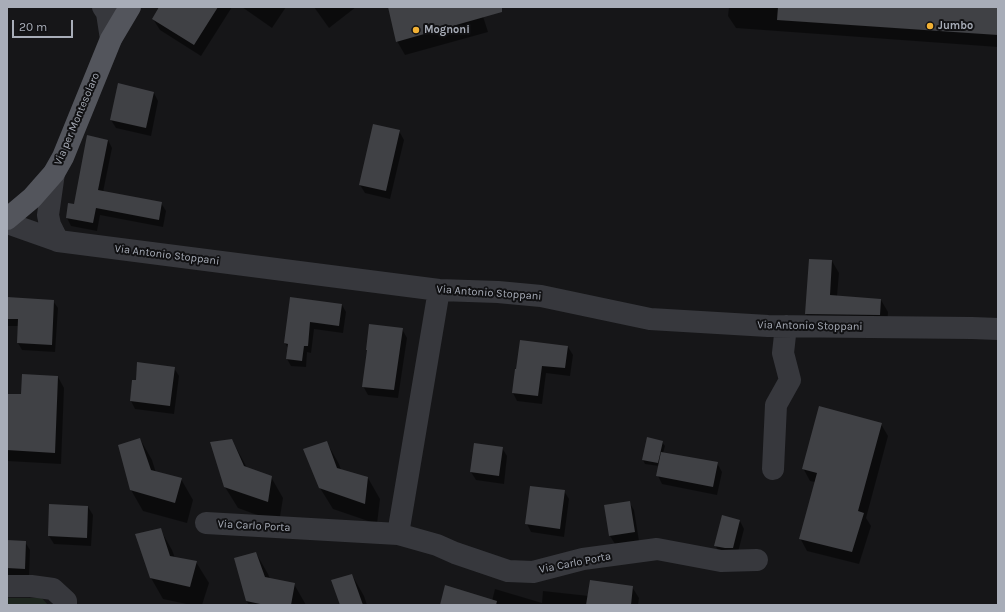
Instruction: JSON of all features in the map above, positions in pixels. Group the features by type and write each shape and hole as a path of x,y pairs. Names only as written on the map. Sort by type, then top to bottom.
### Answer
{"main road":[{"name":"Via per Montesolaro","path":"7,219 32,198 54,173 63,157 111,39 130,7"}],"street":[{"path":"103,7 107,13 111,39"},
{"path":"54,173 48,215 50,225 58,241"},
{"name":"Via Antonio Stoppani","path":"7,223 58,241 439,290 498,292 541,296 650,319 786,326 998,329"},
{"path":"398,534 439,290"},
{"path":"773,469 776,405 790,380 783,354 786,326"},
{"name":"Via Carlo Porta","path":"206,523 398,534 437,545 455,553 508,571 533,572 583,559 657,549 721,561 757,560"},
{"path":"7,586 31,586 53,589 66,601 66,605"}],"shaded area":[{"path":"7,598 42,598 48,605 7,605"}],"building":[{"path":"159,7 218,7 194,45 152,19"},
{"name":"Mognoni","path":"388,7 502,7 502,12 396,42"},
{"name":"Jumbo","path":"778,7 998,7 998,35 777,20"},
{"path":"118,83 154,92 146,128 110,120"},
{"path":"373,124 400,130 386,191 359,185"},
{"path":"87,135 108,140 98,190 162,202 159,220 96,208 93,223 66,218 68,203 74,204"},
{"path":"809,259 832,260 830,295 881,299 880,315 805,314"},
{"path":"7,297 54,300 52,345 17,343 18,319 7,319"},
{"path":"290,297 342,304 339,326 310,322 308,346 304,346 302,361 286,359 288,344 284,343"},
{"path":"369,324 403,328 394,390 362,387"},
{"path":"520,340 568,346 565,368 542,366 538,396 512,393"},
{"path":"137,362 175,367 170,406 130,401 132,380 136,380"},
{"path":"22,374 58,376 55,453 7,450 7,394 21,394"},
{"path":"819,406 882,423 858,511 864,513 852,552 799,539 817,473 802,469"},
{"path":"647,437 663,441 658,463 642,460"},
{"path":"140,438 151,470 182,478 175,503 130,490 118,445"},
{"path":"232,439 244,466 272,476 268,502 224,487 210,442"},
{"path":"327,441 337,468 368,477 365,504 319,488 303,449"},
{"path":"474,443 503,447 499,476 470,472"},
{"path":"661,452 718,462 713,487 656,476"},
{"path":"530,486 565,490 560,529 525,524"},
{"path":"630,501 635,532 609,536 604,505"},
{"path":"49,504 88,506 87,538 48,536"},
{"path":"722,515 740,520 733,548 714,546"},
{"path":"161,528 170,556 197,561 190,587 150,578 135,534"},
{"path":"7,540 26,541 25,569 7,568"},
{"path":"256,552 265,577 295,583 291,605 265,605 246,601 234,558"},
{"path":"352,574 363,605 340,605 331,580"},
{"path":"590,580 633,586 631,605 586,605"},
{"path":"445,585 497,601 496,605 440,605"}],"place":[{"name":"Jumbo","path":"930,26"},
{"name":"Mognoni","path":"416,30"}]}
